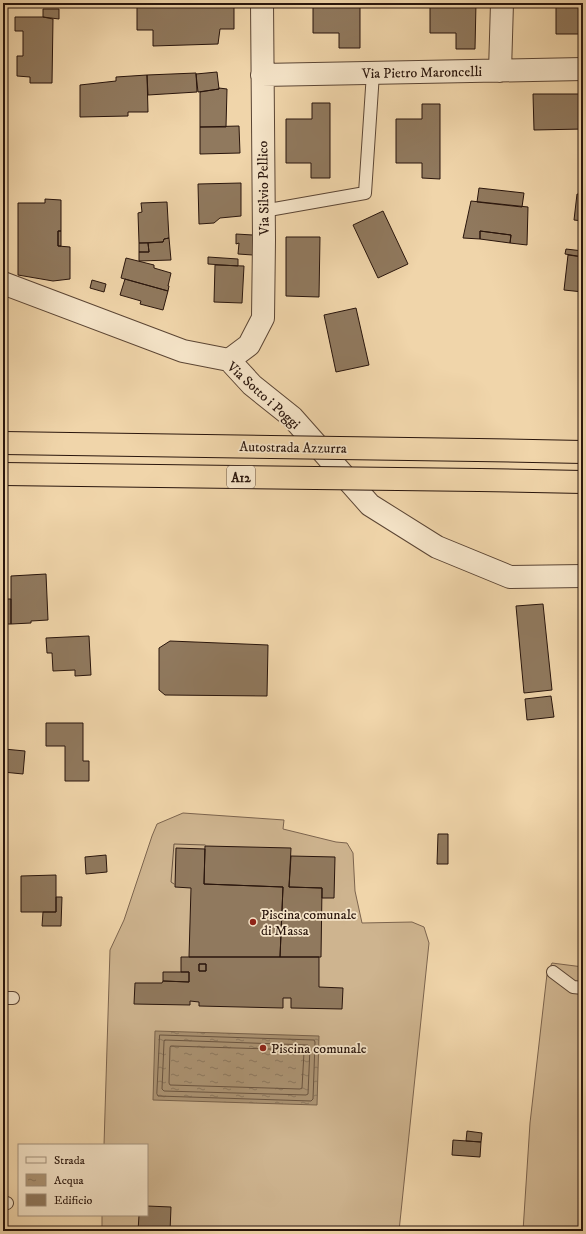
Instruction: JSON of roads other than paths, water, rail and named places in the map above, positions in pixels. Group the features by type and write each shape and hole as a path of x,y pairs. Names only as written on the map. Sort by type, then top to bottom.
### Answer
{"highway":[{"name":"Autostrada Azzurra","path":"3,443 583,452"},
{"name":"A12","path":"3,474 583,482"}],"street":[{"name":"Via Silvio Pellico","path":"229,360 249,345 263,318 262,3"},
{"path":"500,71 502,3"},
{"name":"Via Pietro Maroncelli","path":"262,75 583,69"},
{"name":"Via Sotto i Poggi","path":"3,283 183,351 229,360 252,385 292,417 370,505 437,547 510,577 583,576"}],"lane":[{"path":"263,211 365,192 373,73"},
{"path":"552,972 573,987 583,988"}],"water":[{"path":"155,1031 319,1036 317,1105 153,1100"}],"place":[{"name":"Piscina comunale di Massa","path":"253,922"},
{"name":"Piscina comunale","path":"263,1048"}]}
